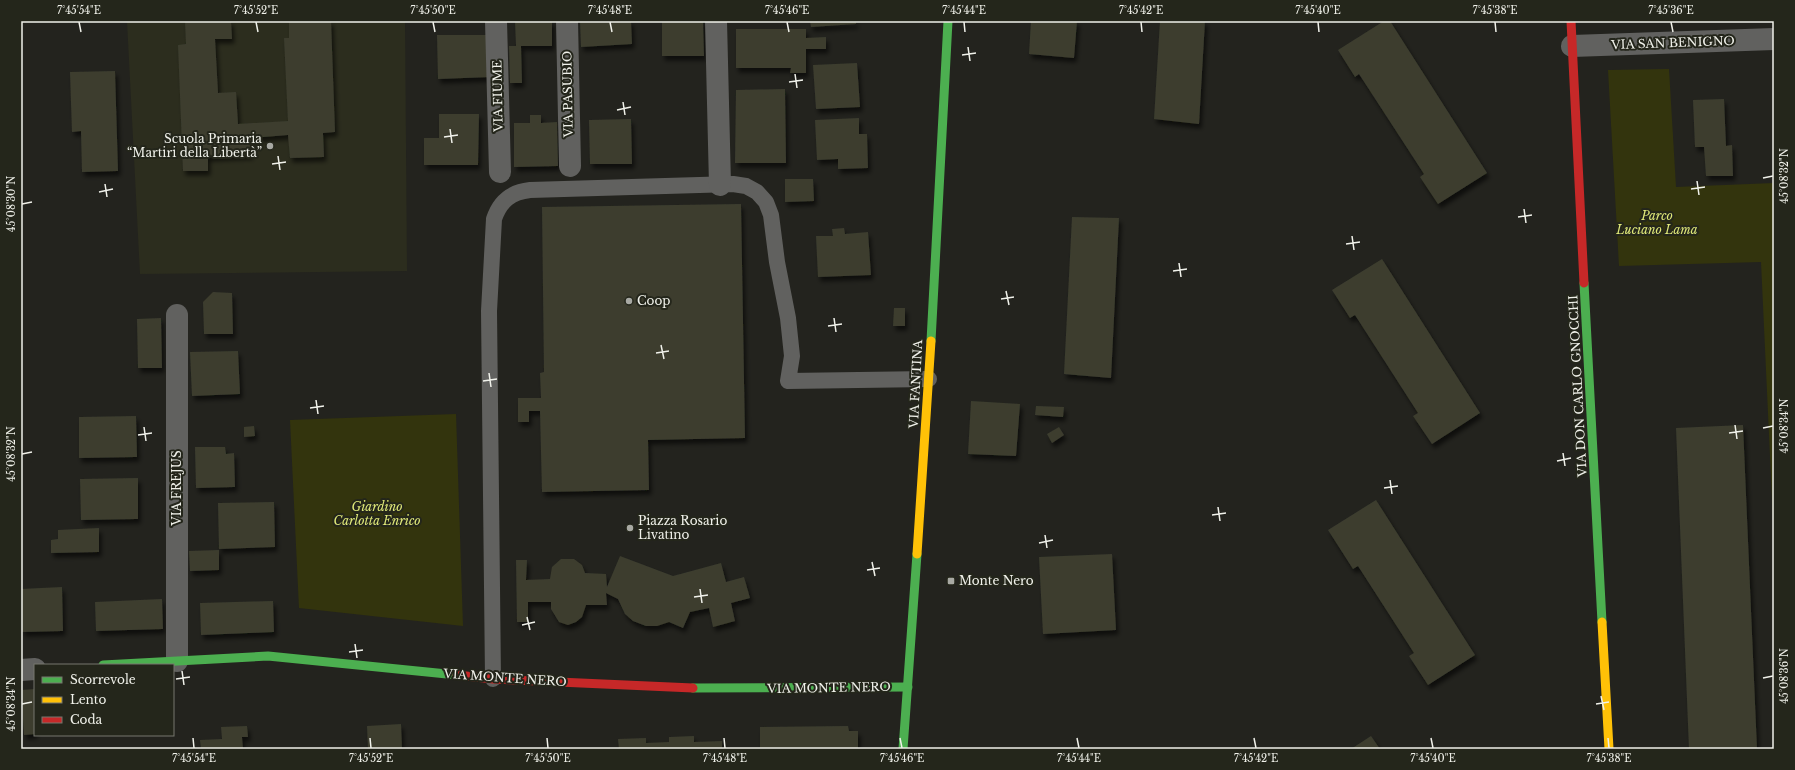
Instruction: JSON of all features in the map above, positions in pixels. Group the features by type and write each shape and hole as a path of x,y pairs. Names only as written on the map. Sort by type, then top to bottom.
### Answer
{"street":[{"name":"VIA FIUME","path":"496,21 500,172"},
{"name":"VIA PASUBIO","path":"567,21 570,166"},
{"path":"716,21 720,185"},
{"name":"VIA FANTINA","path":"903,749 928,379 948,21"},
{"name":"VIA DON CARLO GNOCCHI","path":"1571,21 1609,749"},
{"name":"VIA SAN BENIGNO","path":"1572,46 1774,39"},
{"name":"VIA FREJUS","path":"177,315 177,661"},
{"name":"VIA MONTE NERO","path":"122,664 268,656 493,679 719,689 908,687"},
{"path":"21,670 34,669"}],"lane":[{"path":"493,679 489,311 494,219 497,209 503,201 511,195 520,191 530,190 733,184 746,186 757,192 766,202 771,214 777,262 788,318 792,356 788,382 928,379"}],"shaded area":[{"name":"Scuola Primaria “Martiri della Libertà”","path":"127,21 405,21 407,271 140,274"}],"green space":[{"name":"Parco Luciano Lama","path":"1669,69 1676,187 1774,183 1774,542 1761,262 1619,266 1608,70"},
{"name":"Giardino Carlotta Enrico","path":"456,414 463,626 299,608 290,420"}],"building":[{"path":"185,21 231,21 232,39 215,39 218,93 236,92 238,124 288,121 284,38 289,38 289,21 331,21 335,132 323,133 324,157 290,158 288,135 251,138 251,155 208,157 208,171 183,171 178,45 186,44"},
{"path":"515,21 552,21 552,46 521,46 522,83 510,83 509,46 516,46"},
{"path":"580,21 631,21 632,44 581,47"},
{"path":"662,21 703,21 704,56 662,56"},
{"path":"810,21 856,21 856,24 811,27"},
{"path":"1031,21 1077,21 1074,58 1029,54"},
{"path":"1160,21 1205,21 1199,124 1154,119"},
{"path":"1384,21 1390,21 1487,173 1438,204 1420,177 1424,174 1359,74 1355,77 1338,50"},
{"path":"736,29 806,29 806,38 826,37 826,49 806,49 806,73 790,73 791,68 736,68"},
{"path":"437,35 491,35 491,77 438,79"},
{"path":"857,63 860,107 816,109 813,65"},
{"path":"115,71 118,171 82,172 81,131 72,132 70,72"},
{"path":"785,89 786,163 735,163 736,90"},
{"path":"1724,99 1726,146 1732,145 1733,176 1706,176 1704,147 1695,147 1693,100"},
{"path":"439,114 479,114 478,165 424,165 424,138 439,138"},
{"path":"530,115 541,115 541,123 557,122 558,166 514,167 514,123 530,123"},
{"path":"859,118 859,134 867,134 868,168 838,169 838,159 817,160 815,120"},
{"path":"631,119 632,164 590,164 589,120"},
{"path":"785,179 813,179 814,201 785,202"},
{"path":"741,204 745,438 648,440 649,490 542,492 540,411 529,411 529,422 518,422 518,398 541,398 540,373 544,372 542,207"},
{"path":"1072,217 1119,218 1111,378 1064,374"},
{"path":"844,228 845,234 868,232 871,275 818,277 816,236 833,236 832,229"},
{"path":"1382,259 1480,413 1432,444 1413,416 1418,413 1355,315 1350,318 1332,290"},
{"path":"213,292 232,293 233,334 204,334 203,302"},
{"path":"894,308 905,308 905,326 893,326"},
{"path":"161,318 162,368 138,368 137,319"},
{"path":"238,351 240,394 192,396 190,352"},
{"path":"971,401 1020,404 1016,456 968,454"},
{"path":"1036,406 1064,407 1063,417 1035,415"},
{"path":"136,416 137,457 79,458 79,417"},
{"path":"1743,425 1757,749 1689,749 1676,428"},
{"path":"254,426 255,436 244,437 244,427"},
{"path":"1059,427 1064,435 1052,443 1047,434"},
{"path":"195,447 225,447 226,454 234,453 235,487 196,488"},
{"path":"138,478 138,519 81,520 80,479"},
{"path":"1376,500 1475,655 1428,685 1409,656 1414,653 1358,566 1353,569 1328,530"},
{"path":"274,502 275,547 219,549 218,503"},
{"path":"99,528 99,552 51,553 51,540 58,539 58,530"},
{"path":"219,550 219,570 190,571 189,551"},
{"path":"1112,554 1116,630 1043,634 1039,557"},
{"path":"620,556 673,576 721,563 726,582 744,577 750,598 731,603 735,621 713,627 709,608 690,612 683,628 669,622 657,626 646,626 633,621 625,614 618,599 606,593 607,605 586,605 582,617 576,622 568,625 559,622 551,609 551,602 528,602 528,622 517,622 516,560 527,560 526,580 550,579 552,567 561,559 574,559 582,565 585,573 606,574 607,587"},
{"path":"62,587 63,631 22,632 21,589"},
{"path":"162,599 163,629 96,631 95,602"},
{"path":"273,601 274,632 201,635 200,603"},
{"path":"34,689 34,734 24,735 21,690"},
{"path":"401,724 402,749 368,749 367,726"},
{"path":"247,726 248,737 242,737 243,749 201,749 200,740 222,739 221,727"},
{"path":"848,726 849,731 858,731 858,749 760,749 760,727"},
{"path":"694,736 694,742 722,741 722,749 619,749 618,739 646,738 646,743 669,742 669,737"},
{"path":"1371,736 1380,749 1351,749"},
{"path":"460,747 460,749 427,749 427,748"}],"traffic: fast":[{"path":"931,341 948,21"},
{"path":"1584,283 1602,622"},
{"path":"903,749 917,554"},
{"path":"121,664 268,656 457,675"},
{"path":"693,688 908,687"}],"traffic: slow":[{"path":"917,554 931,341"},
{"path":"1602,622 1609,749"}],"traffic: jam":[{"path":"1571,21 1584,283"},
{"path":"457,675 493,679 693,688"}],"place":[{"name":"Scuola Primaria “Martiri della Libertà”","path":"270,146"},
{"name":"Coop","path":"629,301"},
{"name":"Piazza Rosario Livatino","path":"630,528"},
{"name":"Monte Nero","path":"951,581"}]}
